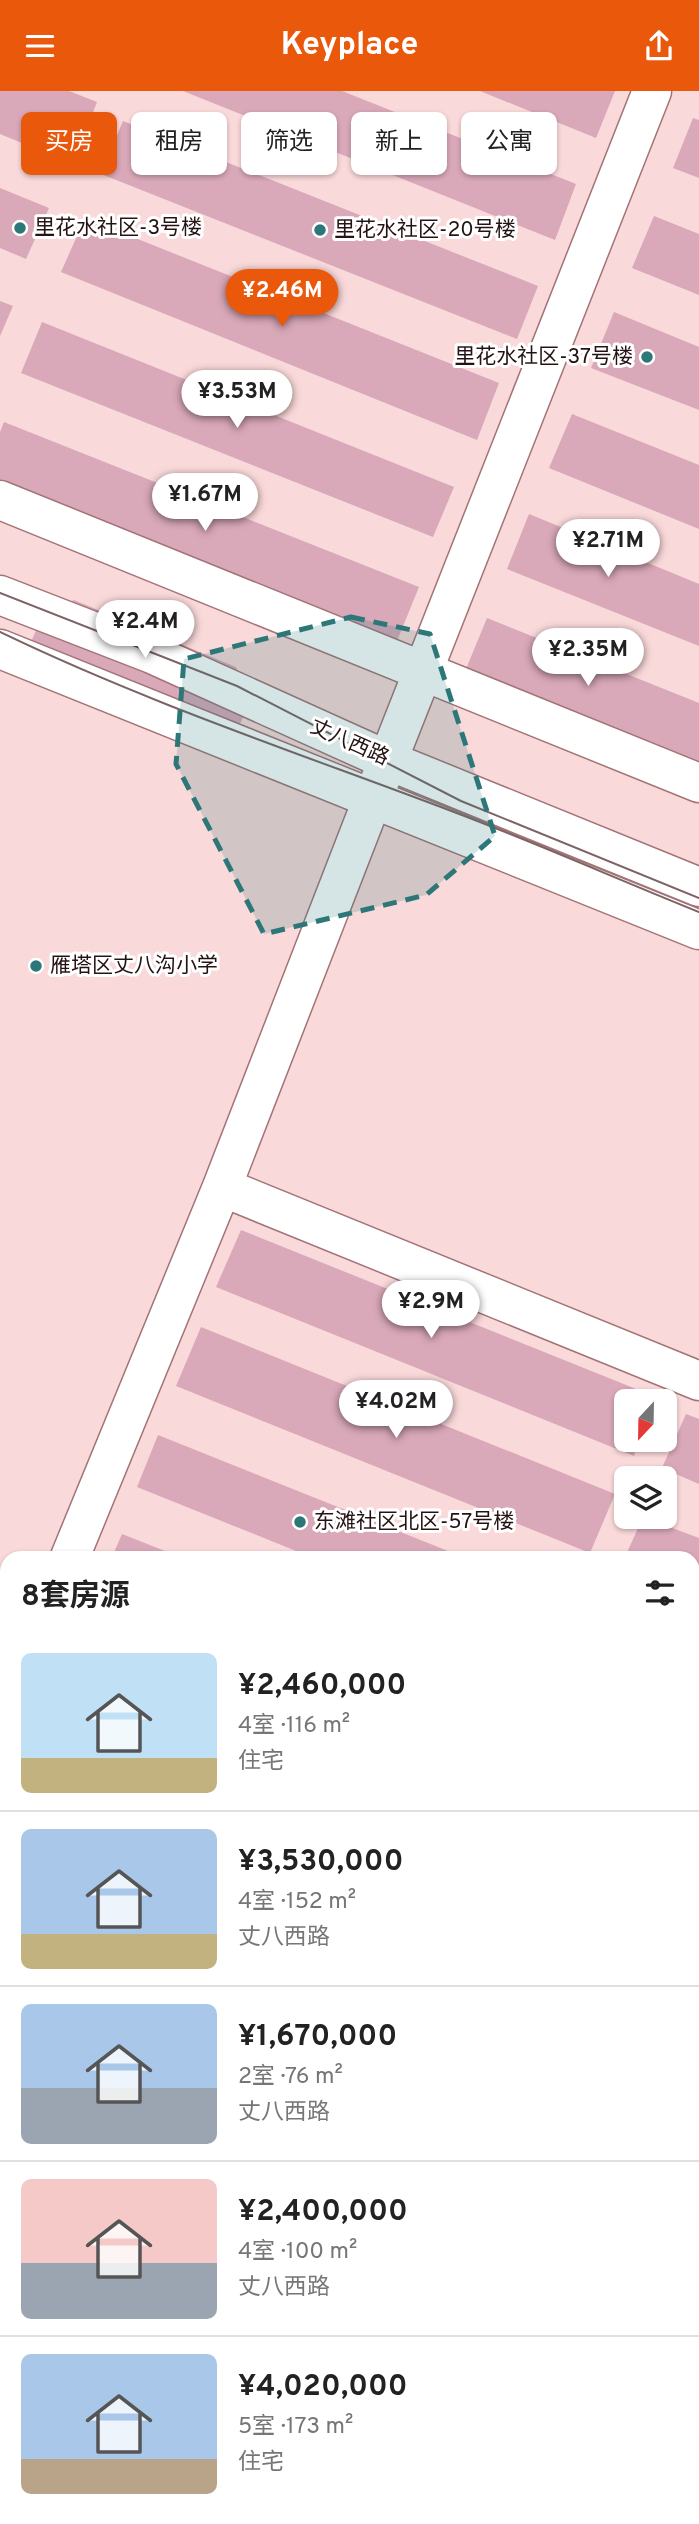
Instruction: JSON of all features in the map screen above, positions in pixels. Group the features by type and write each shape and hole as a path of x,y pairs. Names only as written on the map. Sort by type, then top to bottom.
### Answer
{"street":[{"path":"72,1551 222,1187 652,91"},
{"path":"0,500 699,783"},
{"name":"丈八西路","path":"0,595 152,655 389,761 699,887"},
{"name":"丈八西路","path":"0,649 699,930"},
{"path":"222,1187 699,1381"}],"highlighted area":[{"path":"351,617 430,634 495,836 426,895 264,934 176,764 184,659"}],"building":[{"path":"0,91 69,91 97,102 93,112 21,112 21,143 0,134"},
{"path":"183,91 342,91 395,112 351,112 351,158 337,153 337,112 241,112 241,114"},
{"path":"480,91 615,91 596,138 557,122 557,112 532,112"},
{"path":"693,118 699,120 699,178 673,168"},
{"name":"里花水社区-20号楼","path":"123,121 131,124 131,175 227,175 227,162 241,168 241,175 259,175 538,286 517,339 104,175 117,175 117,135"},
{"path":"447,133 461,138 461,175 553,175 576,184 555,240 393,175 447,175"},
{"name":"里花水社区-3号楼","path":"0,188 49,208 26,259 0,248"},
{"path":"654,216 699,234 699,295 632,268"},
{"path":"85,218 499,383 477,440 61,272"},
{"path":"0,301 13,306 0,336"},
{"name":"里花水社区-37号楼","path":"614,312 699,347 699,410 591,368"},
{"path":"42,322 454,487 433,537 21,373"},
{"path":"572,414 699,465 699,529 549,468"},
{"path":"4,422 419,587 397,641 0,482 0,432"},
{"path":"529,514 699,584 699,646 507,569"},
{"path":"74,600 236,667 251,700 239,726 31,642 41,619"},
{"path":"487,618 699,703 699,762 466,669"},
{"path":"241,1230 636,1389 614,1389 614,1448 216,1287"},
{"path":"201,1327 614,1494 591,1551 585,1551 176,1386"},
{"path":"686,1414 699,1419 699,1484 677,1474 677,1466 663,1466 669,1453 677,1453 677,1434"},
{"name":"东滩社区北区-57号楼","path":"158,1435 448,1551 296,1551 137,1487"},
{"path":"638,1529 675,1529 699,1538 699,1551 628,1551"},
{"path":"122,1534 165,1551 115,1551"}],"tram line":[{"path":"0,593 237,686 461,801 699,898"},
{"path":"0,632 168,705 485,824 699,912"}],"place":[{"name":"里花水社区-3号楼","path":"20,228"},
{"name":"里花水社区-20号楼","path":"320,230"},
{"name":"里花水社区-37号楼","path":"647,357"},
{"name":"雁塔区丈八沟小学","path":"36,966"},
{"name":"东滩社区北区-57号楼","path":"300,1522"}]}
